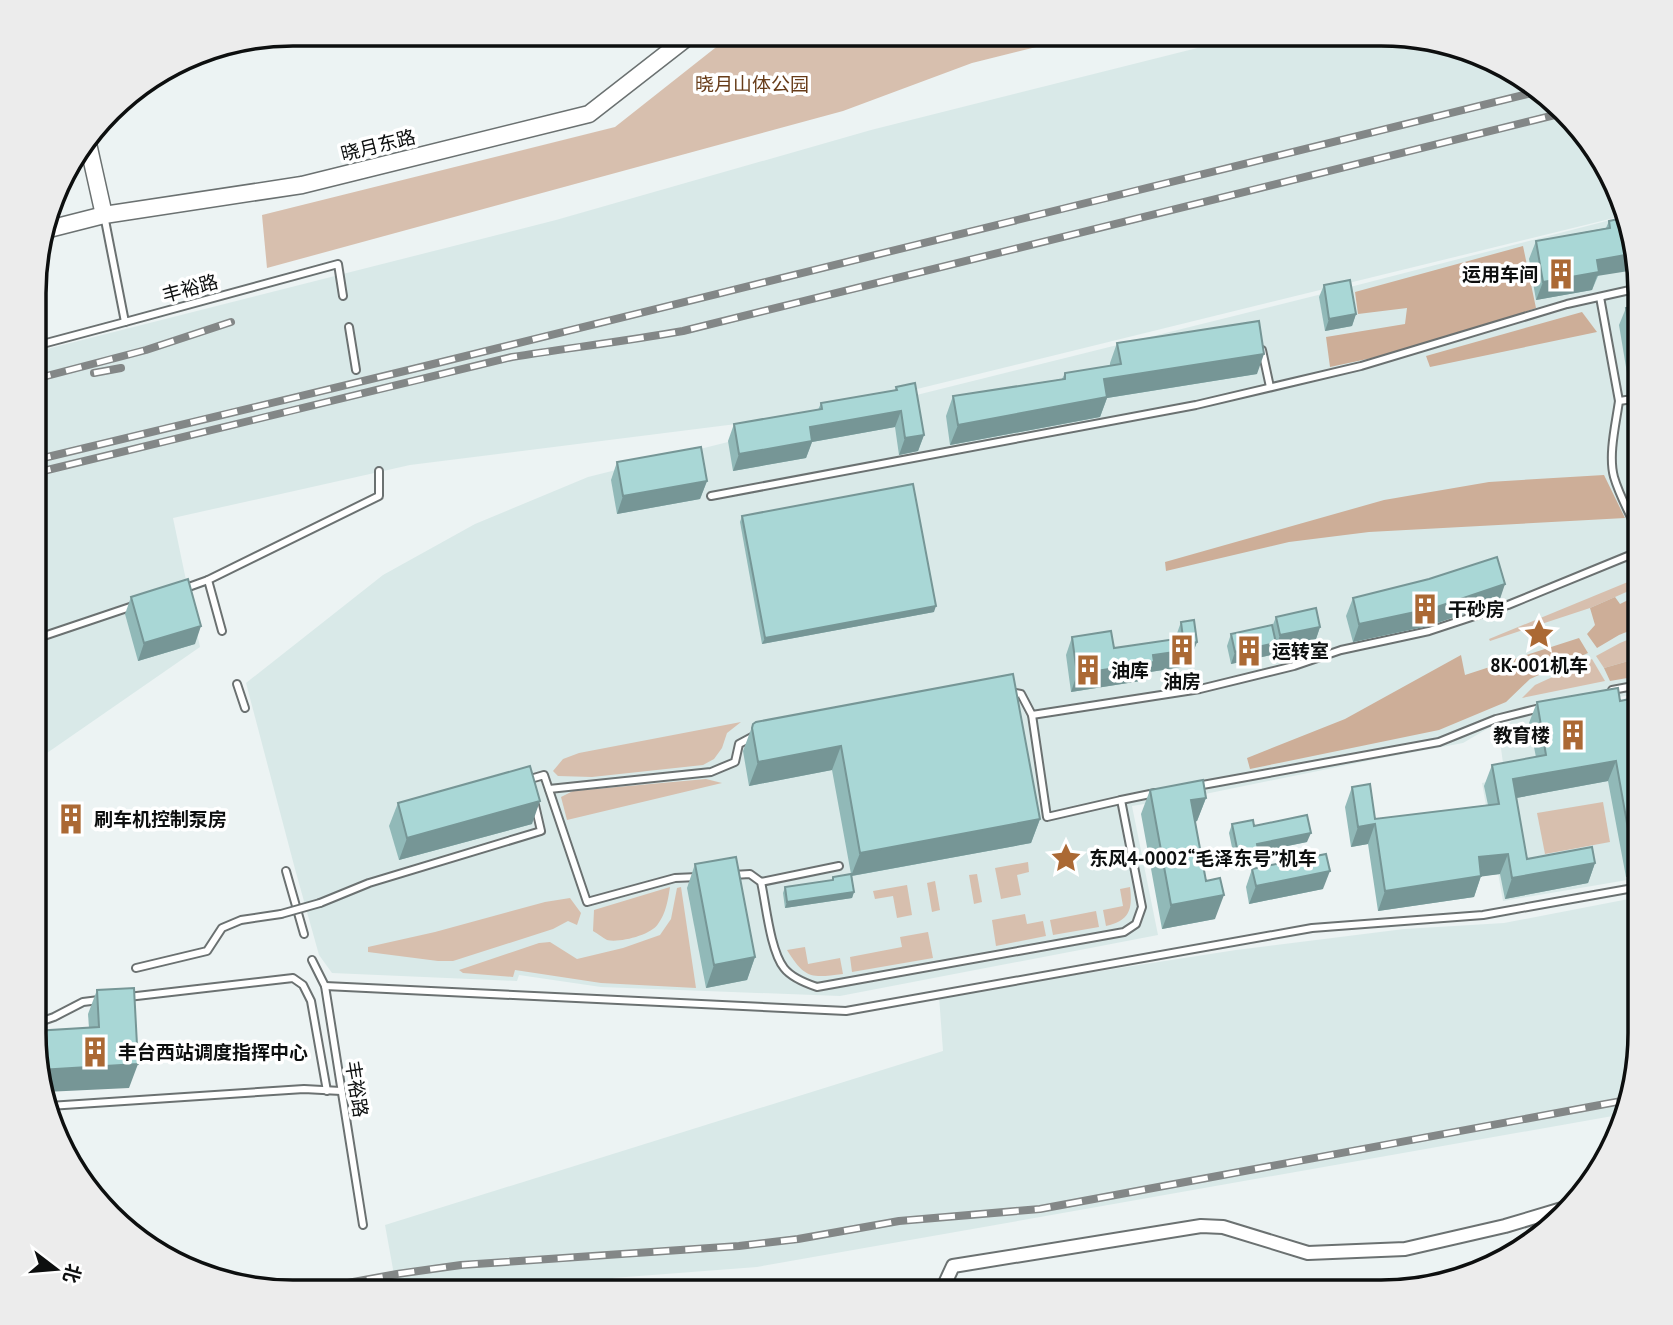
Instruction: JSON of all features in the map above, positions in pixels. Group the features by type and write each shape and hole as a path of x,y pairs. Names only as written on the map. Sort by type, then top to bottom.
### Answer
{"street":[{"name":"晓月东路","path":"54,228 104,215 302,185 589,114 676,46"},
{"path":"90,151 104,215"},
{"path":"947,1280 953,1266 1201,1226 1223,1227 1308,1253 1405,1249 1506,1226 1548,1213"}],"lane":[{"path":"46,343 125,322 104,215"},
{"name":"丰裕路","path":"125,322 338,264 343,296"},
{"path":"711,496 1196,405 1362,366 1567,304 1628,291"},
{"path":"1600,297 1619,401 1612,468 1628,510"},
{"path":"349,327 356,370"},
{"path":"1259,336 1270,387"},
{"path":"1619,401 1628,400"},
{"path":"171,593 208,580 379,496 379,471"},
{"path":"1032,715 1200,689 1294,666 1341,650 1429,631 1508,605 1628,556"},
{"path":"208,580 222,631"},
{"path":"46,635 146,601"},
{"path":"237,684 245,708"},
{"path":"1608,691 1627,687"},
{"path":"1006,692 1021,694 1032,715 1047,817 1162,792"},
{"path":"1190,787 1439,742 1496,719 1545,706"},
{"path":"549,789 711,772 735,762 739,744 768,733"},
{"path":"516,783 544,775 587,902 675,878 700,877"},
{"path":"136,968 207,951 222,928 241,920 281,914 320,903 369,883 541,831 529,779"},
{"path":"725,875 750,874 761,882 776,954 785,970 804,983 817,987 1124,932 1136,924 1142,908 1121,800"},
{"path":"761,882 839,866"},
{"path":"286,871 304,934"},
{"path":"325,986 846,1011 1312,928 1483,915 1627,889"},
{"name":"丰裕路","path":"312,960 325,986 363,1225"},
{"path":"122,998 293,978 303,985 312,1001 327,1091"},
{"path":"46,1020 83,1002 109,999"},
{"path":"57,1106 304,1089 341,1091"}],"shaded area":[{"path":"1205,46 1397,46 1429,50 1475,64 1531,97 1555,118 1586,155 1602,183 1616,218 815,414 410,465 173,518 200,647 46,754 46,349 556,220 871,130"},
{"path":"1616,219 1623,244 1628,292 1627,696 1619,697 1627,747 1627,880 1503,901 1482,783 1505,778 1500,741 1506,726 1516,717 1504,719 1463,743 1132,806 1158,935 840,996 601,987 519,975 517,981 332,973 319,955 246,683 383,575 475,524 588,477"},
{"path":"1523,246 1536,308 1423,347 1330,367 1326,337 1405,324 1407,308 1358,314 1355,292"},
{"path":"1582,312 1597,332 1430,367 1426,356"},
{"path":"1604,475 1625,518 1369,532 1289,542 1166,571 1165,562 1384,500 1489,482"},
{"path":"1615,597 1620,604 1628,600 1628,632 1597,648 1587,634 1595,625 1590,608"},
{"path":"1579,638 1588,653 1530,679 1506,702 1439,730 1250,769 1247,758 1345,719 1461,655 1465,675"},
{"path":"1628,661 1627,678 1610,681 1604,668"},
{"path":"1627,899 1627,1049 1623,1081 1613,1116 757,1267 613,1279 395,1279 385,1225 943,1051 939,996 1236,950 1404,929 1504,923"}],"green space":[{"name":"晓月山体公园","path":"718,46 1041,46 972,63 843,111 267,268 262,215 615,127"},
{"path":"1628,582 1628,591 1590,608 1490,641 1489,639"},
{"path":"1628,640 1628,661 1604,668 1596,656"},
{"path":"1592,659 1605,681 1522,698 1535,685"},
{"path":"741,722 727,733 722,748 714,759 703,765 592,777 558,776 553,771 563,759 579,753"},
{"path":"706,779 722,783 567,820 561,797 573,791"},
{"path":"1603,802 1610,842 1545,854 1537,813"},
{"path":"1028,862 1029,872 1017,875 1021,895 1001,899 995,868"},
{"path":"977,874 982,902 974,904 969,875"},
{"path":"935,881 940,910 932,912 927,883"},
{"path":"907,885 912,915 897,918 893,896 875,899 873,891"},
{"path":"670,887 663,915 649,932 613,941 593,931 594,910"},
{"path":"681,887 696,988 601,983 515,970 513,977 463,973 459,970 539,943 550,942 577,959 623,948 660,935 671,919 677,888"},
{"path":"1130,887 1131,902 1128,913 1120,921 1106,926 1103,910 1123,906 1120,889"},
{"path":"570,898 581,913 577,925 568,921 553,929 453,961 368,952 368,947"},
{"path":"1096,911 1099,927 1053,935 1050,920"},
{"path":"1025,914 1027,924 1043,921 1046,936 996,946 992,920"},
{"path":"928,932 933,958 852,972 850,957 902,947 900,937"},
{"path":"805,947 808,964 840,958 843,974 816,976 804,971 787,950"}],"building":[{"path":"1616,219 1624,255 1597,260 1599,272 1543,282 1536,241 1610,228 1609,221"},
{"path":"1350,280 1356,314 1329,319 1324,285"},
{"path":"1259,321 1264,354 1104,379 1107,397 958,425 953,396 1065,379 1065,373 1121,364 1117,343"},
{"path":"915,383 924,435 905,438 901,411 810,427 812,441 739,454 734,424 822,409 821,403 897,390 896,387"},
{"path":"701,447 707,481 623,496 617,462"},
{"path":"913,484 936,606 765,638 742,516"},
{"path":"1497,557 1505,584 1434,608 1359,624 1353,598 1429,579"},
{"path":"188,579 201,626 144,643 131,597"},
{"path":"1316,608 1320,627 1280,635 1276,617"},
{"path":"1194,620 1197,642 1188,644 1188,650 1153,655 1154,662 1077,674 1072,637 1111,631 1114,648 1183,638 1181,622"},
{"path":"1272,625 1276,643 1235,652 1231,634"},
{"path":"1013,674 1040,819 860,853 841,746 758,762 752,728 756,722"},
{"path":"1618,688 1620,701 1627,699 1627,825 1616,761 1513,779 1527,859 1592,847 1595,863 1512,878 1508,854 1479,857 1481,876 1385,891 1375,824 1358,827 1352,787 1370,784 1375,819 1499,804 1492,765 1546,755 1537,702"},
{"path":"530,766 540,801 407,838 398,803"},
{"path":"1203,780 1206,798 1191,800 1206,881 1220,878 1224,895 1171,905 1150,790"},
{"path":"1307,815 1311,833 1257,844 1258,849 1238,853 1232,824 1253,820 1254,826"},
{"path":"1326,854 1330,871 1256,886 1252,869"},
{"path":"736,857 755,957 714,965 695,864"},
{"path":"851,874 854,892 787,902 785,887 833,880 833,877"},
{"path":"134,988 138,1064 49,1069 46,1030 99,1027 97,990"}],"railway":[{"path":"46,457 1527,94"},
{"path":"46,470 512,357 683,331 1552,116"},
{"path":"46,376 146,350 231,322"},
{"path":"94,373 121,368"},
{"path":"369,1279 461,1265 739,1246 798,1239 899,1221 1040,1209 1617,1102"}],"place":[{"name":"运用车间","path":"1561,274"},
{"name":"干砂房","path":"1425,609"},
{"name":"8K-001机车","path":"1539,634"},
{"name":"油房","path":"1182,650"},
{"name":"运转室","path":"1249,651"},
{"name":"油库","path":"1088,670"},
{"name":"教育楼","path":"1573,735"},
{"name":"刷车机控制泵房","path":"71,819"},
{"name":"东风4-0002“毛泽东号”机车","path":"1066,858"},
{"name":"丰台西站调度指挥中心","path":"95,1052"}]}
